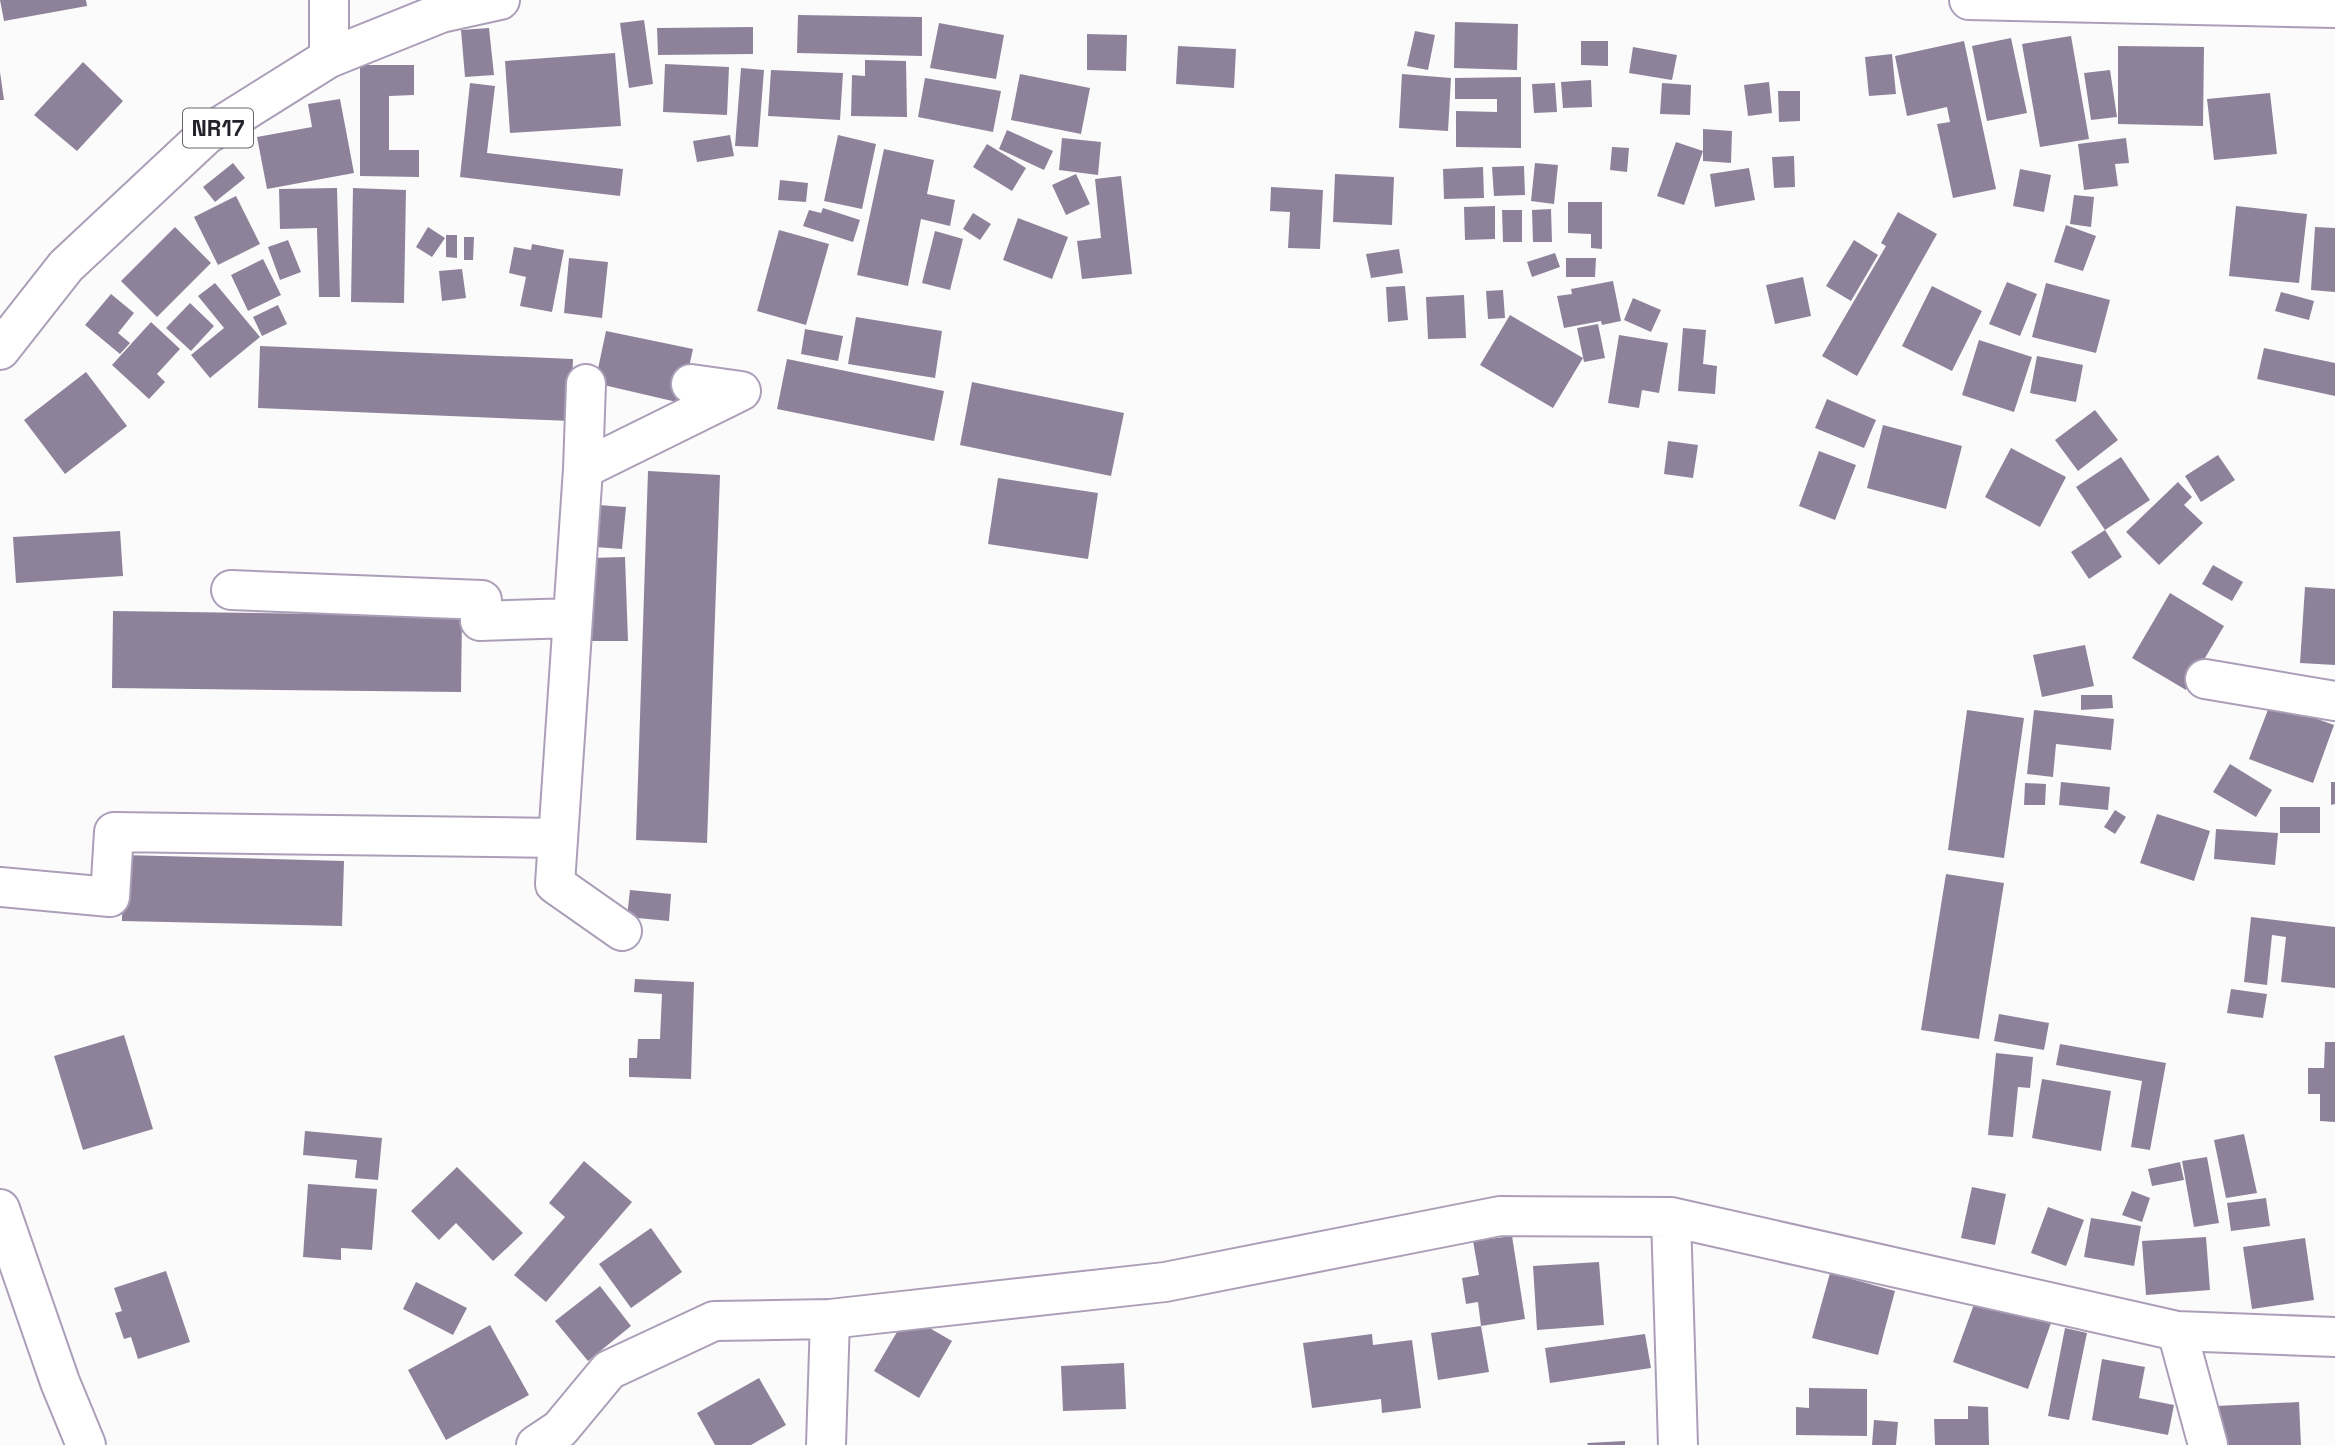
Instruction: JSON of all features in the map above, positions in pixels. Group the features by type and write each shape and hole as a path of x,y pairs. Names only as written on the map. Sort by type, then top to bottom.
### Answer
{"street":[{"path":"329,0 329,58"},
{"name":"NR17","path":"0,350 66,266 206,135 329,58 441,13 500,0"},
{"path":"1969,0 2335,8"},
{"path":"586,384 583,469 555,884 622,931"},
{"path":"583,469 741,391 691,384"},
{"path":"231,590 482,600 480,621 573,618"},
{"path":"2205,679 2335,701"},
{"path":"0,887 110,897 114,832 557,838"},
{"path":"0,1209 60,1382 86,1445"},
{"path":"536,1445 560,1429 609,1370 713,1321 830,1320 1165,1282 1500,1216 1671,1216 2177,1331 2335,1338"},
{"path":"1671,1216 1678,1445"},
{"path":"826,1445 830,1320"},
{"path":"2177,1331 2208,1445"}],"building":[{"path":"0,0 86,0 87,6 4,21"},
{"path":"798,15 922,17 922,56 797,53"},
{"path":"644,20 653,84 629,88 620,23"},
{"path":"1455,22 1518,24 1517,70 1454,68"},
{"path":"939,23 1004,35 996,79 930,68"},
{"path":"753,27 753,54 658,55 657,28"},
{"path":"489,28 494,75 465,77 461,30"},
{"path":"1415,31 1435,35 1428,70 1407,66"},
{"path":"1087,34 1127,35 1126,71 1087,70"},
{"path":"2071,36 2089,139 2040,147 2022,44"},
{"path":"2011,38 2027,113 1987,121 1972,46"},
{"path":"1581,41 1608,41 1608,66 1581,65"},
{"path":"1964,41 1996,189 1953,198 1937,124 1950,122 1947,107 1907,116 1895,56"},
{"path":"1178,46 1236,49 1234,88 1176,84"},
{"path":"2118,46 2204,47 2203,126 2118,124"},
{"path":"1633,47 1677,55 1672,80 1629,73"},
{"path":"615,53 621,126 510,133 505,61"},
{"path":"1892,54 1896,94 1869,96 1865,57"},
{"path":"865,60 906,61 907,117 851,116 852,75 865,76"},
{"path":"83,62 123,101 77,151 34,115"},
{"path":"665,64 729,67 727,115 663,112"},
{"path":"360,65 414,65 414,95 389,96 389,150 419,150 419,177 360,176"},
{"path":"741,68 764,70 758,147 735,146"},
{"path":"771,70 843,73 840,120 768,116"},
{"path":"2110,70 2117,117 2091,120 2084,73"},
{"path":"0,72 4,100 0,100"},
{"path":"1020,74 1090,88 1081,134 1011,120"},
{"path":"1402,74 1451,78 1448,131 1399,128"},
{"path":"1521,77 1521,148 1456,147 1456,111 1497,112 1497,99 1455,99 1455,78"},
{"path":"925,78 1001,91 993,132 918,117"},
{"path":"1591,80 1592,107 1563,108 1561,82"},
{"path":"1769,82 1772,113 1748,116 1744,85"},
{"path":"470,83 495,86 487,153 623,169 620,196 460,177"},
{"path":"1555,83 1557,112 1534,113 1532,84"},
{"path":"1662,83 1691,85 1690,115 1660,114"},
{"path":"1778,91 1800,91 1800,121 1779,122"},
{"path":"2270,93 2277,154 2214,160 2207,99"},
{"path":"340,99 354,173 267,189 257,137 312,127 308,104"},
{"path":"1703,129 1732,131 1731,163 1703,161"},
{"path":"1007,130 1053,151 1044,170 999,149"},
{"path":"730,135 734,156 697,162 693,141"},
{"path":"838,135 876,144 862,209 824,201"},
{"path":"1062,138 1101,142 1098,175 1059,170"},
{"path":"2126,138 2129,163 2115,164 2118,186 2084,190 2078,144"},
{"path":"1676,142 1703,151 1684,205 1657,196"},
{"path":"987,144 1026,168 1012,191 973,167"},
{"path":"1612,147 1629,148 1627,172 1610,170"},
{"path":"884,149 934,160 927,194 955,200 950,226 921,219 908,286 857,275"},
{"path":"1794,156 1795,187 1774,188 1772,157"},
{"path":"233,163 245,178 215,202 203,187"},
{"path":"1535,163 1558,165 1554,204 1531,201"},
{"path":"1524,166 1525,195 1494,196 1492,167"},
{"path":"1483,167 1484,198 1444,199 1443,169"},
{"path":"1749,168 1755,200 1715,207 1710,174"},
{"path":"2020,169 2051,175 2044,212 2013,206"},
{"path":"1076,174 1090,204 1066,215 1052,185"},
{"path":"1335,174 1394,177 1392,225 1333,222"},
{"path":"1121,176 1132,274 1082,279 1077,241 1101,238 1095,179"},
{"path":"780,180 808,183 806,202 778,200"},
{"path":"1271,187 1323,190 1320,249 1288,248 1290,212 1270,211"},
{"path":"337,188 340,297 319,297 317,228 280,229 279,189"},
{"path":"353,188 406,190 404,303 351,302"},
{"path":"2074,195 2094,197 2091,227 2070,224"},
{"path":"236,196 260,244 218,265 194,217"},
{"path":"1568,202 1602,202 1602,249 1591,248 1591,234 1568,233"},
{"path":"1495,206 1495,239 1465,240 1464,207"},
{"path":"2236,206 2307,214 2299,283 2229,276"},
{"path":"823,208 860,220 853,242 803,226 809,210 821,213"},
{"path":"1551,209 1552,242 1533,242 1532,210"},
{"path":"1502,210 1522,210 1522,242 1503,242"},
{"path":"1898,212 1937,234 1857,376 1822,356 1886,246 1881,243"},
{"path":"973,213 991,224 980,240 963,229"},
{"path":"1018,218 1068,237 1052,279 1003,260"},
{"path":"2066,225 2096,236 2083,271 2054,262"},
{"path":"175,227 211,263 157,317 121,281"},
{"path":"428,227 445,238 432,257 416,247"},
{"path":"2315,227 2335,228 2335,292 2311,290"},
{"path":"779,230 829,244 806,325 757,311"},
{"path":"935,231 963,239 950,290 922,283"},
{"path":"446,235 457,235 457,258 446,257"},
{"path":"464,237 474,237 473,260 464,260"},
{"path":"288,240 301,272 280,280 268,247"},
{"path":"1854,240 1878,255 1851,301 1826,286"},
{"path":"532,244 564,250 552,312 520,306 526,277 509,273 514,247 531,250"},
{"path":"1399,249 1403,273 1371,278 1366,254"},
{"path":"1555,253 1560,267 1532,277 1527,262"},
{"path":"569,258 608,262 602,318 564,313"},
{"path":"1566,258 1596,258 1595,277 1566,277"},
{"path":"263,259 281,295 248,311 231,275"},
{"path":"462,269 466,298 442,301 439,271"},
{"path":"1803,277 1811,316 1775,324 1766,285"},
{"path":"1613,281 1621,321 1602,325 1601,321 1564,328 1557,296 1572,294 1571,289"},
{"path":"2007,282 2037,294 2020,336 1989,324"},
{"path":"215,283 260,337 210,378 191,355 224,328 198,296"},
{"path":"2046,283 2110,300 2096,353 2032,337"},
{"path":"1405,286 1408,320 1388,322 1386,287"},
{"path":"1932,286 1982,311 1952,371 1902,346"},
{"path":"1503,290 1505,318 1488,319 1486,291"},
{"path":"2281,292 2314,301 2309,320 2275,311"},
{"path":"111,294 134,313 118,333 130,343 120,354 85,325"},
{"path":"1464,295 1466,338 1428,339 1426,297"},
{"path":"1633,298 1661,310 1651,332 1624,320"},
{"path":"190,303 214,326 191,351 166,328"},
{"path":"278,305 287,324 262,336 253,317"},
{"path":"1510,315 1583,358 1553,408 1480,365"},
{"path":"856,317 942,331 935,378 848,364"},
{"path":"151,322 180,349 157,374 165,382 149,399 112,365"},
{"path":"1598,324 1605,358 1584,362 1577,328"},
{"path":"1683,328 1706,330 1703,364 1717,366 1715,394 1678,391"},
{"path":"805,329 843,336 838,361 801,354"},
{"path":"606,331 693,349 681,403 595,383"},
{"path":"1619,335 1668,343 1659,393 1642,390 1639,408 1608,403"},
{"path":"1979,340 2032,357 2014,412 1962,395"},
{"path":"260,346 573,359 571,421 258,408"},
{"path":"2264,348 2335,363 2335,396 2257,379"},
{"path":"2037,356 2083,365 2076,402 2030,393"},
{"path":"787,359 944,391 934,441 777,409"},
{"path":"86,372 127,426 65,474 24,420"},
{"path":"972,382 1124,413 1111,476 960,445"},
{"path":"1827,399 1876,420 1864,448 1815,428"},
{"path":"2095,410 2118,440 2078,471 2055,440"},
{"path":"1883,425 1962,446 1946,509 1867,488"},
{"path":"1668,441 1698,445 1693,478 1664,474"},
{"path":"2011,448 2066,477 2040,527 1985,497"},
{"path":"1819,451 1856,465 1835,520 1799,506"},
{"path":"2218,455 2235,480 2201,502 2185,476"},
{"path":"2121,457 2150,500 2105,530 2076,487"},
{"path":"648,471 720,475 707,843 636,840"},
{"path":"998,478 1098,493 1088,559 988,544"},
{"path":"2178,482 2192,497 2184,505 2203,523 2159,565 2126,532"},
{"path":"598,505 626,507 622,549 595,547"},
{"path":"2105,530 2122,557 2089,579 2071,552"},
{"path":"120,531 123,576 16,583 13,537"},
{"path":"625,557 628,641 592,641 590,558"},
{"path":"2213,565 2243,582 2232,601 2202,584"},
{"path":"2305,587 2335,589 2335,665 2300,663"},
{"path":"2170,593 2224,626 2186,690 2132,658"},
{"path":"113,611 462,616 461,692 112,688"},
{"path":"2085,645 2094,686 2042,697 2033,655"},
{"path":"2081,695 2112,695 2113,708 2081,710"},
{"path":"2271,702 2334,725 2313,783 2249,759"},
{"path":"1967,710 2024,718 2004,858 1948,850"},
{"path":"2034,710 2114,719 2111,750 2056,744 2053,777 2027,774"},
{"path":"2230,764 2272,790 2256,817 2213,792"},
{"path":"2061,782 2110,787 2108,810 2059,805"},
{"path":"2331,782 2335,782 2335,804 2331,805"},
{"path":"2025,783 2046,784 2045,805 2024,805"},
{"path":"2280,807 2320,807 2320,833 2280,833"},
{"path":"2115,810 2126,817 2115,834 2104,827"},
{"path":"2157,814 2210,831 2194,881 2140,863"},
{"path":"2216,829 2278,833 2275,865 2214,859"},
{"path":"123,855 344,861 342,926 122,921"},
{"path":"1946,874 2004,883 1979,1039 1921,1030"},
{"path":"630,890 671,894 669,921 627,917"},
{"path":"2251,917 2335,927 2335,988 2281,982 2286,937 2272,935 2267,985 2244,982"},
{"path":"635,979 694,982 691,1079 629,1077 629,1058 637,1058 638,1039 660,1039 662,994 634,992"},
{"path":"2231,989 2267,994 2263,1018 2227,1013"},
{"path":"1999,1014 2049,1023 2044,1050 1994,1041"},
{"path":"124,1035 153,1129 83,1150 54,1056"},
{"path":"2325,1042 2335,1042 2335,1122 2320,1121 2320,1094 2308,1094 2308,1068 2324,1068"},
{"path":"2060,1044 2166,1063 2150,1150 2131,1147 2142,1081 2056,1065"},
{"path":"1996,1053 2033,1057 2030,1088 2018,1087 2013,1137 1988,1135"},
{"path":"2042,1079 2111,1091 2101,1151 2032,1138"},
{"path":"305,1131 382,1138 378,1180 355,1178 357,1160 303,1155"},
{"path":"2244,1134 2257,1193 2226,1198 2214,1140"},
{"path":"2207,1157 2219,1223 2194,1227 2182,1161"},
{"path":"584,1161 632,1202 546,1302 514,1275 565,1217 549,1203"},
{"path":"2180,1162 2184,1180 2152,1186 2148,1169"},
{"path":"457,1167 523,1233 493,1261 456,1223 439,1240 411,1211"},
{"path":"308,1184 377,1189 372,1250 341,1248 341,1260 303,1257"},
{"path":"1972,1187 2006,1194 1995,1245 1961,1238"},
{"path":"2132,1191 2150,1198 2142,1222 2122,1215"},
{"path":"2266,1198 2270,1226 2231,1231 2227,1203"},
{"path":"2048,1207 2084,1220 2066,1266 2031,1253"},
{"path":"2091,1218 2141,1226 2134,1266 2084,1257"},
{"path":"651,1228 682,1272 631,1308 599,1264"},
{"path":"1512,1236 1525,1319 1481,1326 1478,1302 1466,1304 1462,1278 1479,1275 1473,1241"},
{"path":"2206,1237 2210,1290 2146,1295 2142,1241"},
{"path":"2305,1238 2314,1300 2252,1309 2243,1247"},
{"path":"1599,1262 1604,1325 1537,1330 1533,1266"},
{"path":"166,1271 190,1342 138,1359 131,1337 124,1339 115,1313 122,1311 114,1288"},
{"path":"1830,1273 1895,1291 1878,1355 1812,1338"},
{"path":"416,1282 467,1308 453,1335 403,1309"},
{"path":"600,1286 631,1326 588,1361 555,1321"},
{"path":"1977,1296 2051,1323 2028,1389 1953,1362"},
{"path":"907,1315 952,1341 919,1398 874,1371"},
{"path":"490,1325 529,1395 446,1440 408,1370"},
{"path":"1481,1326 1489,1372 1438,1380 1431,1333"},
{"path":"2065,1328 2087,1333 2069,1420 2048,1416"},
{"path":"1372,1334 1373,1345 1412,1340 1421,1408 1382,1413 1381,1399 1312,1408 1303,1343"},
{"path":"1645,1334 1651,1368 1550,1383 1545,1348"},
{"path":"2102,1359 2145,1367 2139,1398 2174,1405 2168,1435 2092,1420"},
{"path":"1124,1363 1126,1409 1063,1411 1061,1366"},
{"path":"759,1378 786,1425 751,1445 715,1445 697,1413"},
{"path":"1809,1388 1867,1389 1867,1436 1796,1435 1796,1407 1809,1408"},
{"path":"2299,1402 2301,1445 2218,1445 2216,1406"},
{"path":"1968,1406 1988,1407 1989,1445 1935,1445 1934,1419 1968,1419"},
{"path":"1874,1420 1898,1422 1896,1445 1872,1445"},
{"path":"1625,1441 1625,1445 1587,1443"}]}
